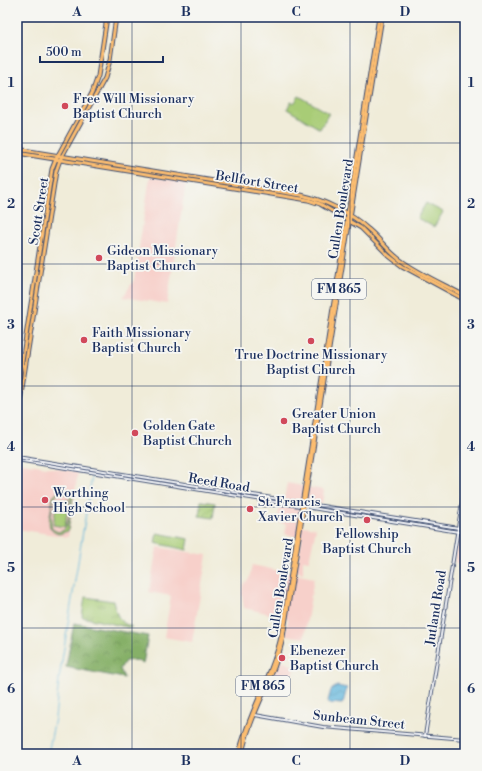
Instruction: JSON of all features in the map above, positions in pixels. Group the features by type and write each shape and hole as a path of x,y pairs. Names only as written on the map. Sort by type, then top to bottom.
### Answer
{"main road":[{"name":"Scott Street","path":"17,394 52,174 92,93 98,76 108,17"},
{"name":"Scott Street","path":"17,420 59,158 105,78 110,60 116,17"},
{"name":"Cullen Boulevard","path":"260,698 268,683 281,650 288,597 380,17"},
{"name":"Bellfort Street","path":"17,149 59,158 181,178 301,195 319,200 361,223 403,264 465,298"},
{"name":"Bellfort Street","path":"17,153 59,158"},
{"name":"Bellfort Street","path":"287,194 320,204 372,235"},
{"name":"Cullen Boulevard","path":"241,753 244,734 269,673 278,647 285,617"},
{"path":"268,683 269,673"}],"street":[{"name":"Reed Road","path":"17,458 457,530 465,533"},
{"name":"Jutland Road","path":"425,736 465,484"},
{"name":"Reed Road","path":"457,530 465,529"},
{"name":"Sunbeam Street","path":"253,714 323,727 465,739"}],"shaded area":[{"path":"150,177 186,182 167,304 123,297 134,280"},
{"name":"Worthing High School","path":"17,462 78,472 68,537 17,529"},
{"path":"287,483 324,490 322,504 301,501 297,525 316,528 309,561 303,560 303,573 296,571 302,538 285,534 287,524 277,522 280,505 284,499"},
{"path":"459,533 465,534 465,564 455,563"},
{"path":"157,547 207,555 192,642 164,637 171,596 149,592"},
{"path":"252,565 314,578 304,638 286,635 288,618 244,608 242,594 243,585 249,579"},
{"path":"280,661 295,667 284,694 268,687"}],"green space":[{"path":"299,96 329,113 320,129 287,109 291,102 294,103"},
{"path":"426,203 443,212 434,227 417,218"},
{"path":"61,491 68,493 73,497 68,531 59,534 55,533 50,528 49,521 53,497","holes":["64,493 69,495 71,500 70,514 66,528 58,532 52,529 51,526 53,503 57,495"]},
{"path":"57,499 69,500 65,527 53,525"},
{"path":"201,501 215,503 213,518 199,516"},
{"path":"157,533 189,539 187,550 155,543"},
{"path":"85,597 113,601 120,620 131,626 131,628 82,617"},
{"path":"74,623 148,636 143,664 136,660 125,661 120,669 124,678 66,667"}],"water":[{"path":"337,686 347,688 343,703 329,703 328,701 331,690"}],"waterway":[{"path":"48,754 55,718 59,679 92,476"}],"place":[{"name":"Free Will Missionary Baptist Church","path":"65,106"},
{"name":"Gideon Missionary Baptist Church","path":"99,258"},
{"name":"Faith Missionary Baptist Church","path":"84,340"},
{"name":"True Doctrine Missionary Baptist Church","path":"311,341"},
{"name":"Greater Union Baptist Church","path":"284,421"},
{"name":"Golden Gate Baptist Church","path":"135,433"},
{"name":"Worthing High School","path":"45,500"},
{"name":"St. Francis Xavier Church","path":"250,509"},
{"name":"Fellowship Baptist Church","path":"367,520"},
{"name":"Ebenezer Baptist Church","path":"282,658"}]}
